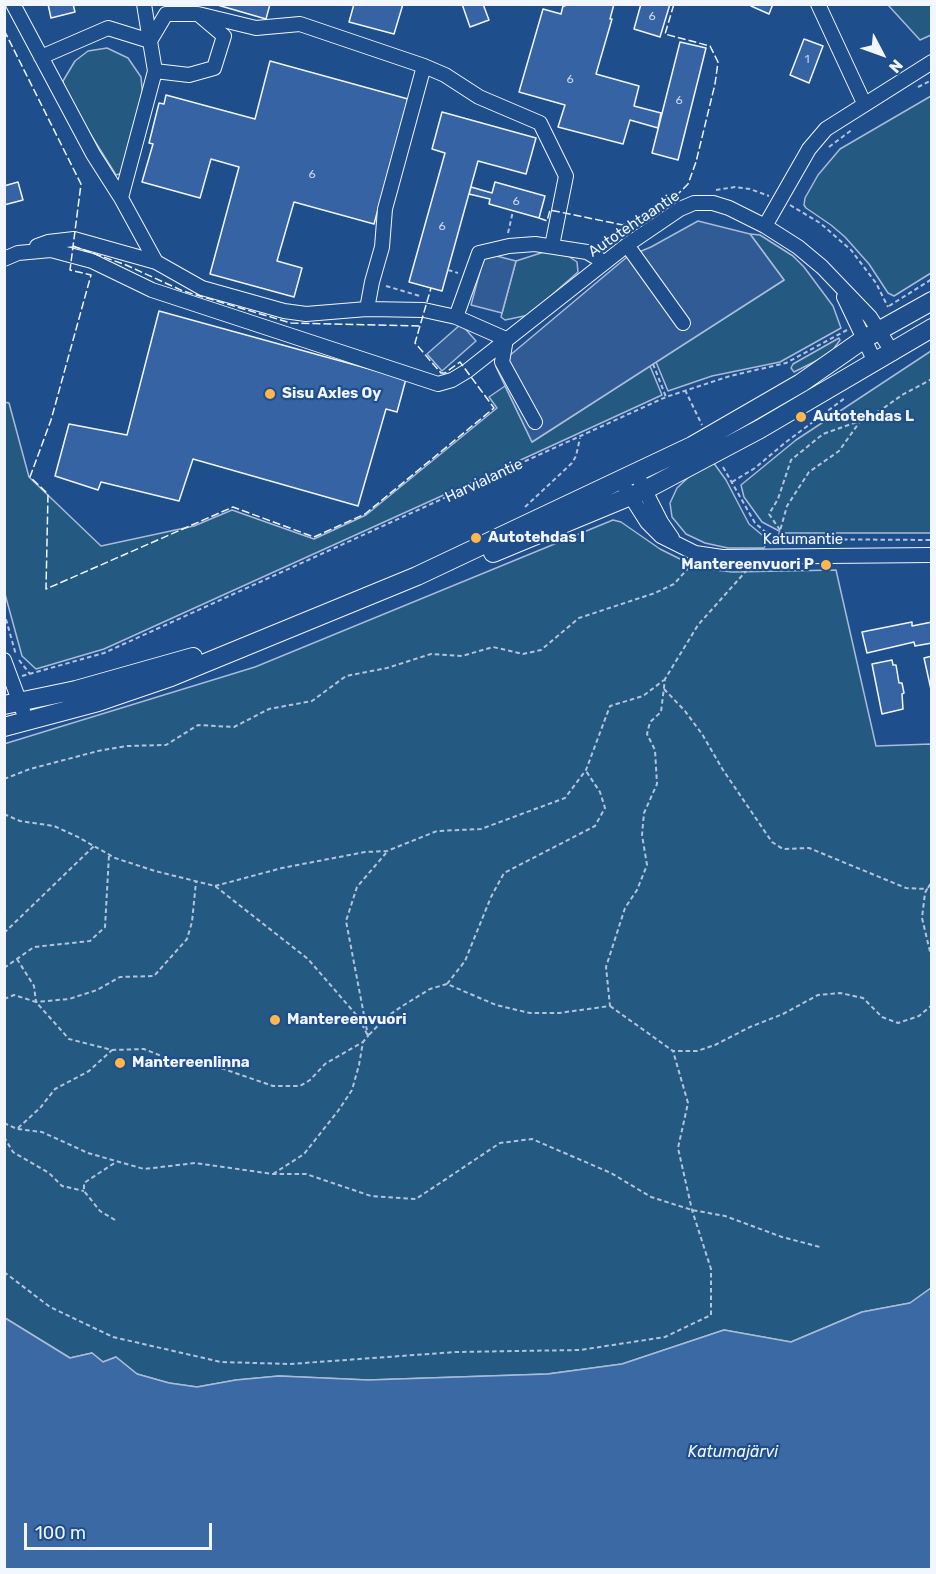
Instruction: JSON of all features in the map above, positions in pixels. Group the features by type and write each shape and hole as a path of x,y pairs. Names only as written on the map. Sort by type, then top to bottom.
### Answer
{"main road":[{"path":"11,721 98,702 150,685 417,576 692,446 801,383 866,332 932,301"},
{"path":"417,576 490,554 638,493 760,429 932,328"},
{"path":"13,704 76,690 270,636"}],"street":[{"path":"13,4 93,154 121,198 156,262"},
{"path":"121,198 155,71 144,4"},
{"path":"818,4 864,103"},
{"path":"150,41 166,15 198,14 256,28 300,24 424,66 445,75 479,97 540,123 566,176 552,246"},
{"path":"155,71 189,75 214,68 224,36 198,14"},
{"path":"41,57 108,28 150,41"},
{"path":"765,226 786,203 809,149 826,129 932,62"},
{"path":"367,309 382,247 385,209 424,66"},
{"name":"Autotehtaantie","path":"18,253 51,250 92,261 153,290 438,384 452,380 485,357 604,262 680,209 694,203 712,203 729,208 765,226 798,247 822,267 870,317 866,332"},
{"path":"4,259 48,242 74,239 156,262 202,288 284,311 306,314 367,309 424,310 456,318 506,339 502,362 535,422"},
{"path":"456,318 479,253 504,247 535,244 587,252 604,262"},
{"path":"627,245 682,323"},
{"name":"Autotehtaantie","path":"839,287 866,332 875,362"},
{"name":"Autotehtaantie","path":"866,332 892,353"},
{"name":"Katumantie","path":"628,476 638,493 647,522 661,536 695,553 722,557 932,555"},
{"path":"4,660 13,704 11,721"}],"path":[{"path":"913,91 932,80"},
{"path":"823,153 855,127"},
{"path":"694,203 708,191 735,187 750,189 786,203 820,223 851,250 876,283 888,307 932,279"},
{"path":"786,203 796,199"},
{"path":"504,247 513,211"},
{"path":"448,270 461,273"},
{"path":"372,282 428,298"},
{"name":"Harvialantie","path":"4,612 17,657 30,674 104,653 666,397 730,376 786,363 866,332"},
{"path":"653,364 666,397"},
{"path":"780,530 769,514 778,499 791,460 823,434 861,420 932,380"},
{"path":"685,390 704,430"},
{"path":"732,482 755,468 853,392"},
{"path":"932,394 932,409"},
{"path":"778,538 787,506 809,472 838,452 861,420"},
{"path":"525,507 572,463 576,456 579,437"},
{"path":"723,466 755,523 769,535 783,539 932,540"},
{"path":"4,779 30,769 108,749 128,746 166,746 198,724 234,727 269,709 312,701 346,676 387,668 431,654 462,656 493,647 523,654 541,650 579,618 655,593 674,584 704,554"},
{"path":"215,886 282,868 365,852 387,851 437,831 481,829 565,798 586,770 610,706 643,696 665,679 698,625 749,568"},
{"path":"610,1006 606,967 625,908 637,890 647,865 642,836 644,813 657,784 655,750 647,734 650,722 661,712 665,679"},
{"path":"664,689 702,734 723,770 772,842 783,849 809,848 906,888 927,889"},
{"path":"17,959 34,986 36,1002 69,1039 112,1050 144,1049 174,1061 212,1065 273,1086 300,1086 310,1080 325,1064 363,1042 386,1017 430,989 447,984 465,962 490,897 504,873 595,826 605,808 600,792 586,770"},
{"path":"4,814 20,821 54,826 110,855 155,871 215,886 308,959 359,1018 368,1036"},
{"path":"4,933 93,846"},
{"path":"368,1036 346,921 357,887 387,851"},
{"path":"4,968 34,947 90,941 105,927 110,855"},
{"path":"932,881 925,893 922,918 932,960"},
{"path":"4,999 14,995 36,1002 69,999 97,990 120,977 154,976 187,939 192,922 196,882"},
{"path":"447,984 496,1005 530,1013 559,1013 610,1006 673,1051 697,1051 715,1045 750,1027 783,1014 818,995 840,993 863,998 882,1017 898,1023 919,1016 932,1005"},
{"path":"273,1174 304,1154 338,1111 352,1090 363,1042"},
{"path":"17,1129 40,1108 55,1089 89,1071 112,1050"},
{"path":"4,1272 50,1307 112,1337 221,1362 290,1364 456,1352 580,1350 665,1337 711,1315 711,1269 692,1210 678,1148 688,1103 673,1051"},
{"path":"4,1123 17,1129 42,1132 88,1154 144,1168 195,1163 273,1174 306,1174 371,1196 416,1199 500,1143 532,1139 611,1173 651,1197 692,1210 725,1216 782,1237 820,1247"},
{"path":"4,1137 13,1152 49,1173 62,1186 84,1191 100,1211 116,1220"},
{"path":"84,1191 84,1183 116,1162"}],"shaded area":[{"path":"888,5 931,5 931,35 920,40"},
{"path":"107,48 128,58 141,77 143,99 123,173 116,175 66,95 63,81 75,61 88,51"},
{"path":"931,96 931,273 894,296 888,293 869,264 845,237 806,208 805,198 818,175 840,149"},
{"path":"698,221 750,234 784,280 532,442 496,367 627,257 651,247"},
{"path":"750,234 760,235 793,256 804,267 833,306 841,328 780,362 712,376 668,391 656,362 784,280"},
{"path":"544,252 564,253 577,262 578,272 529,315 505,320 501,317 516,261"},
{"path":"485,253 516,261 502,313 471,305"},
{"path":"461,324 476,341 442,371 427,354"},
{"path":"839,338 840,340 830,354 794,372 791,368 793,364"},
{"path":"931,351 931,533 783,533 762,522 744,497 741,485 796,440"},
{"path":"650,366 662,395 104,649 36,669 22,656 5,594 4,402 9,403 29,477 101,546 194,526 232,510 314,539 366,515 497,408 489,397 505,386 532,442"},
{"path":"713,462 726,480 749,524 768,540 764,548 728,548 705,543 686,534 672,517 670,503 677,488 692,474"},
{"path":"613,520 621,522 660,549 682,560 715,570 732,572 836,570 876,746 931,744 931,1288 910,1303 862,1312 791,1342 724,1330 622,1364 547,1374 368,1380 279,1376 197,1387 169,1383 137,1374 116,1357 103,1362 92,1353 70,1358 5,1318 4,744 255,667"}],"water":[{"name":"Katumajärvi","path":"931,1288 931,1569 5,1569 5,1318 70,1358 92,1353 103,1362 116,1357 137,1374 169,1383 197,1387 279,1376 368,1380 548,1374 622,1364 724,1330 791,1342 862,1312 910,1303"}],"building":[{"path":"48,4 73,4 75,12 51,18"},
{"path":"214,4 270,4 266,19"},
{"path":"354,4 403,4 394,34 349,22"},
{"path":"462,4 483,4 489,20 470,27"},
{"path":"566,4 614,4 596,74 639,86 634,106 661,113 658,128 630,120 623,144 558,127 565,105 519,92 543,9 561,14"},
{"path":"641,4 670,4 660,37 634,29"},
{"path":"752,4 773,4 769,14 751,6"},
{"path":"804,39 823,46 809,83 790,75"},
{"path":"680,42 706,48 678,160 652,153"},
{"path":"270,61 408,99 374,224 294,202 277,261 302,268 294,297 210,274 239,167 211,159 200,198 142,182 153,144 149,143 159,103 164,104 166,95 255,119"},
{"path":"442,112 536,138 526,174 478,161 442,291 409,282 445,153 432,149"},
{"path":"18,182 23,200 4,205 4,186"},
{"path":"495,182 545,196 539,218 489,204 490,199 469,194 471,187 492,193"},
{"name":"Sisu Axles Oy","path":"159,311 406,379 397,412 386,409 358,506 193,459 179,501 101,482 98,490 55,476 69,424 127,435"},
{"path":"912,622 912,626 932,622 932,643 915,646 914,642 867,653 862,632"},
{"path":"932,656 932,694 924,658"},
{"path":"892,660 893,665 896,665 899,683 902,683 903,709 882,714 872,664"}],"fence":[{"path":"539,218 547,221 550,210 623,225 674,198 688,184 696,162 718,62 710,46 665,34 674,4"},
{"path":"4,30 81,184 70,270 91,275 51,420 30,477 48,494 46,589 233,507 314,537 365,514 494,408 460,362 445,373 441,373 415,343 431,288"},
{"path":"73,246 126,265 183,291 291,323 420,326"}],"place":[{"name":"Sisu Axles Oy","path":"270,394"},
{"name":"Autotehdas L","path":"801,417"},
{"name":"Autotehdas I","path":"476,538"},
{"name":"Mantereenvuori P","path":"826,565"},
{"name":"Mantereenvuori","path":"275,1020"},
{"name":"Mantereenlinna","path":"120,1063"}]}
